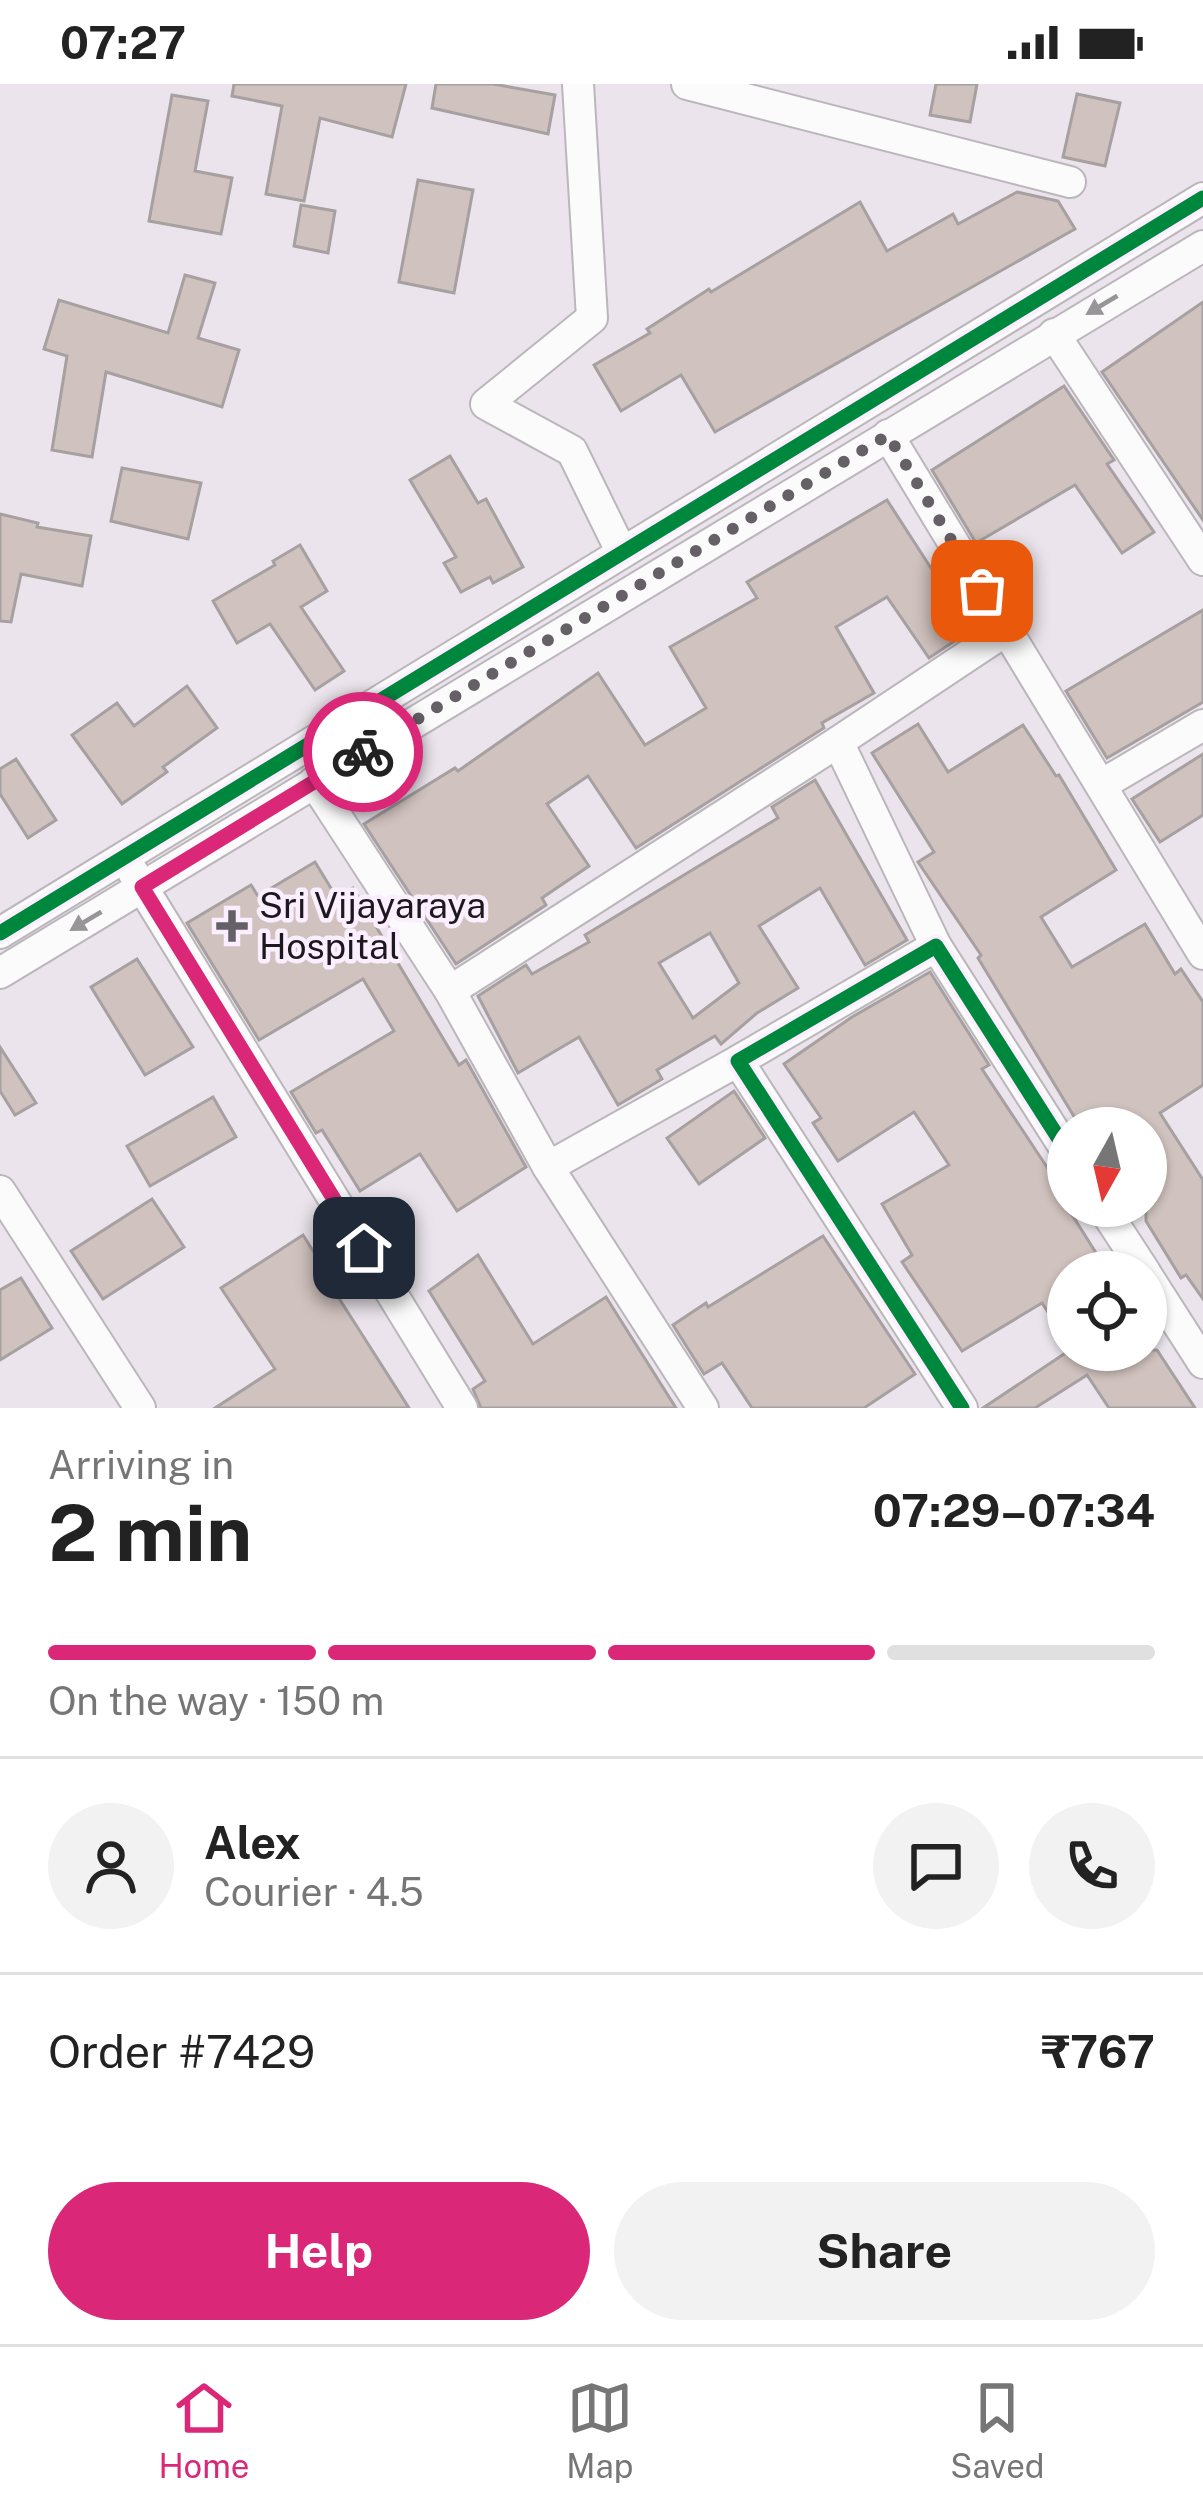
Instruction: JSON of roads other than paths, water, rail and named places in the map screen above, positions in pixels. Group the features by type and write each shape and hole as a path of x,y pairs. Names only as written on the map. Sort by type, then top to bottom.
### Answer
{"street":[{"path":"578,84 592,318 486,404 572,451 621,551"},
{"path":"687,84 1070,182"},
{"path":"1,931 1203,198"},
{"path":"0,973 1203,246"},
{"path":"1054,334 1203,560"},
{"path":"888,435 1203,954"},
{"path":"450,991 1006,631"},
{"path":"1100,785 1203,725"},
{"path":"838,742 936,946 1047,1120"},
{"path":"314,782 450,991 548,1166 703,1408"},
{"path":"124,857 462,1408"},
{"path":"548,1166 936,946"},
{"path":"737,1061 962,1408"},
{"path":"0,1191 140,1408"},
{"path":"1167,1307 1203,1363"}],"place":[{"name":"Sri Vijayaraya Hospital","path":"232,926"}]}
